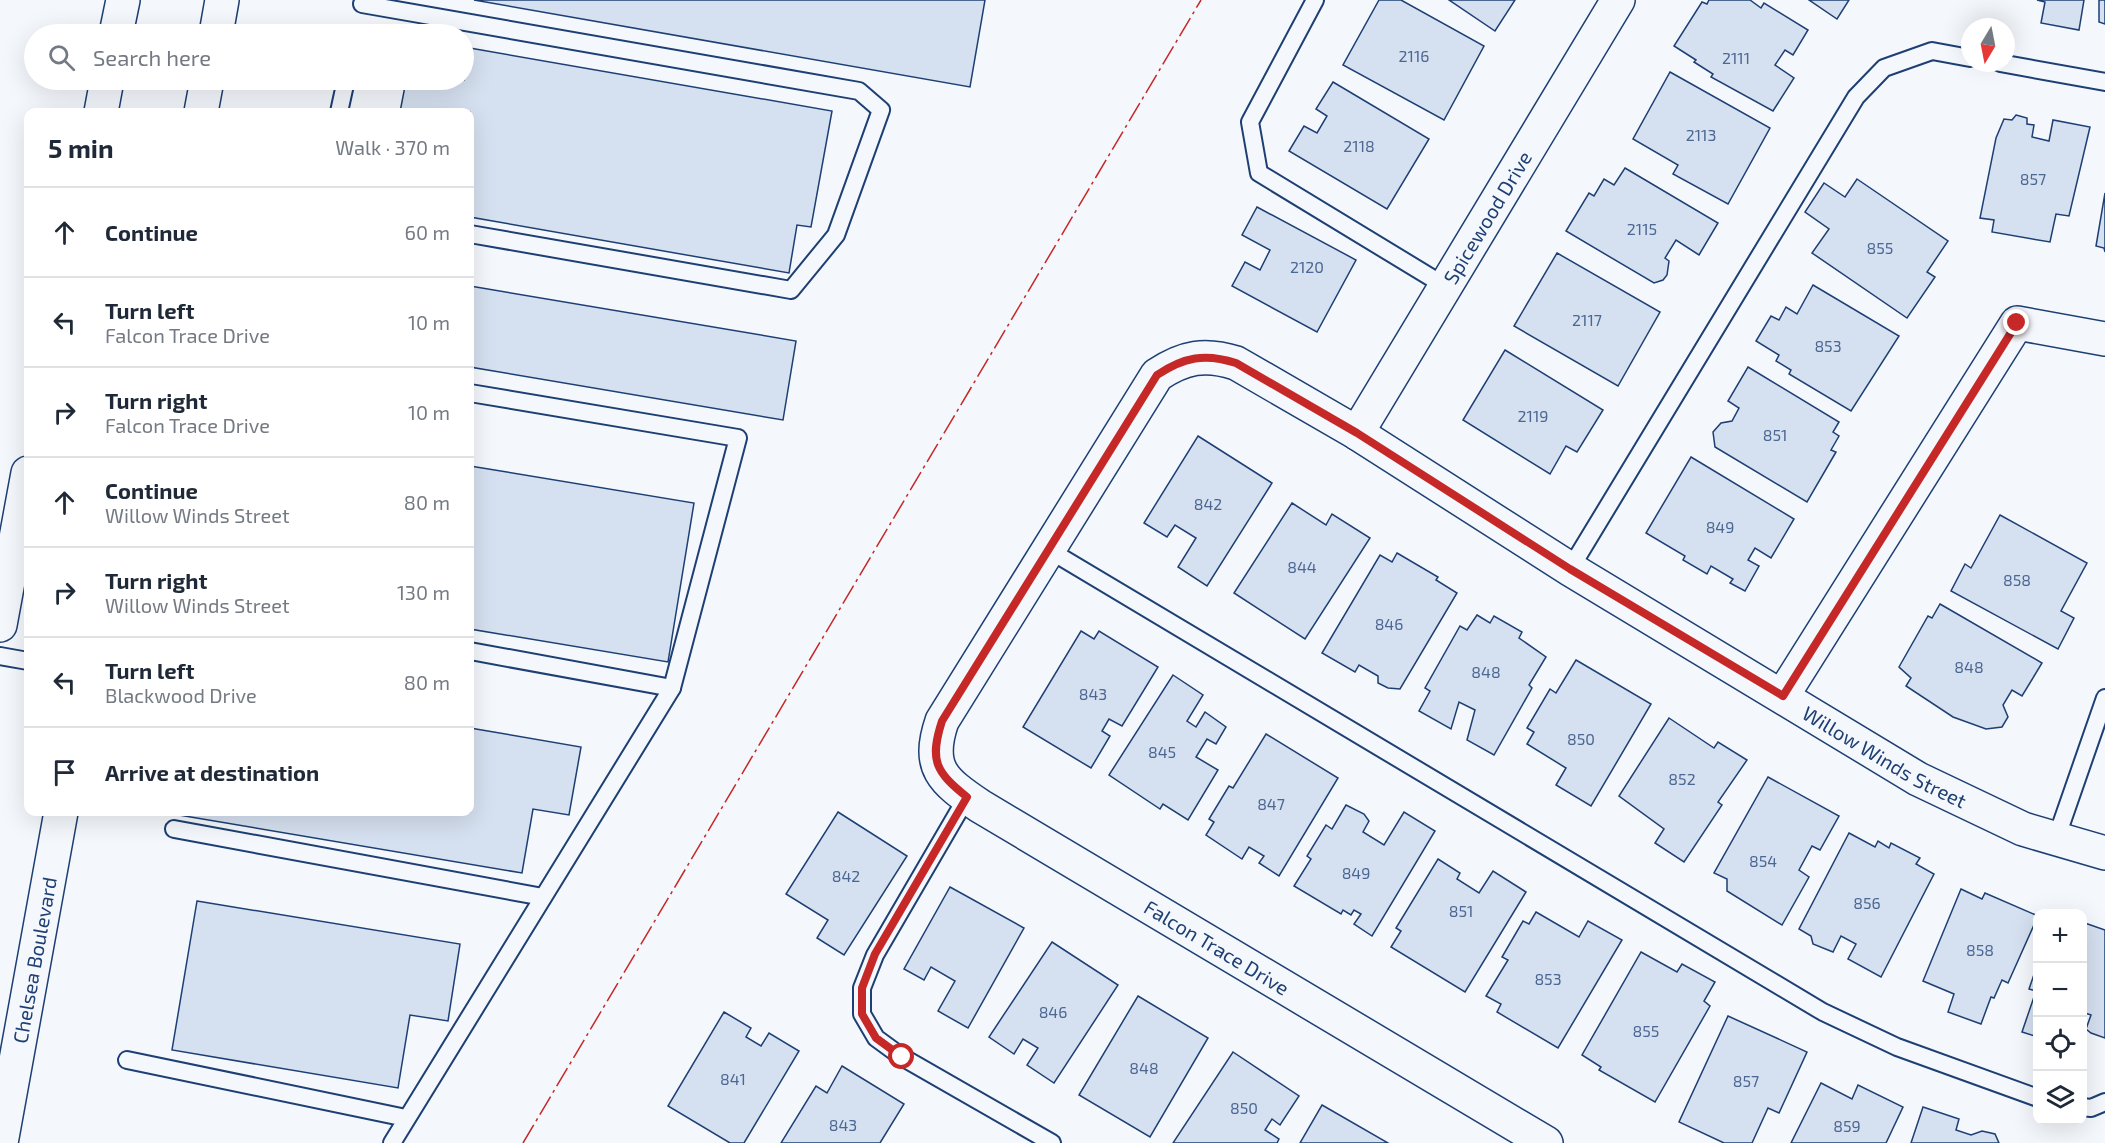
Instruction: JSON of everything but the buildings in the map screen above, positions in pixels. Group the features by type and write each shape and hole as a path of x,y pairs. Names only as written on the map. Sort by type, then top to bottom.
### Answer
{"street":[{"path":"118,24 123,0"},
{"path":"218,24 222,0"},
{"name":"Spicewood Drive","path":"1357,433 1618,0"},
{"path":"101,108 105,90"},
{"path":"202,108 205,90"},
{"path":"1783,696 2017,323 2105,339"},
{"name":"Willow Winds Street","path":"942,721 1157,375 1175,363 1195,356 1216,356 1236,363 1357,433 1570,569 1918,779 2023,829 2105,853"},
{"path":"0,625 24,495"},
{"name":"Falcon Trace Drive","path":"942,721 934,757 943,778 967,797 1546,1143"},
{"name":"Chelsea Boulevard","path":"0,1143 60,816"}],"lane":[{"path":"1315,0 1250,122 1259,173 1445,286"},
{"path":"363,4 859,91 880,110 836,236 791,290 474,235"},
{"path":"1570,569 1856,97 1884,68 1932,51 1961,56"},
{"path":"2015,66 2105,82"},
{"path":"340,108 344,90"},
{"path":"392,1143 672,688 738,438 474,394"},
{"path":"1050,550 1823,1012 1897,1047 2033,1097"},
{"path":"474,652 672,688"},
{"path":"0,656 24,660"},
{"path":"2056,839 2105,698"},
{"path":"967,797 875,954 862,988 862,1014 876,1038 902,1057 1052,1143"},
{"path":"174,829 543,897"},
{"path":"127,1060 406,1118"},
{"path":"2087,1108 2105,1102"}],"power":[{"path":"523,1143 1201,0"}],"route":[{"path":"902,1057 876,1038 862,1014 862,988 875,954 967,797 943,778 934,757 936,739 942,721 1157,375 1175,363 1195,356 1216,356 1236,363 1357,433 1570,569 1783,696 2017,323"}]}
